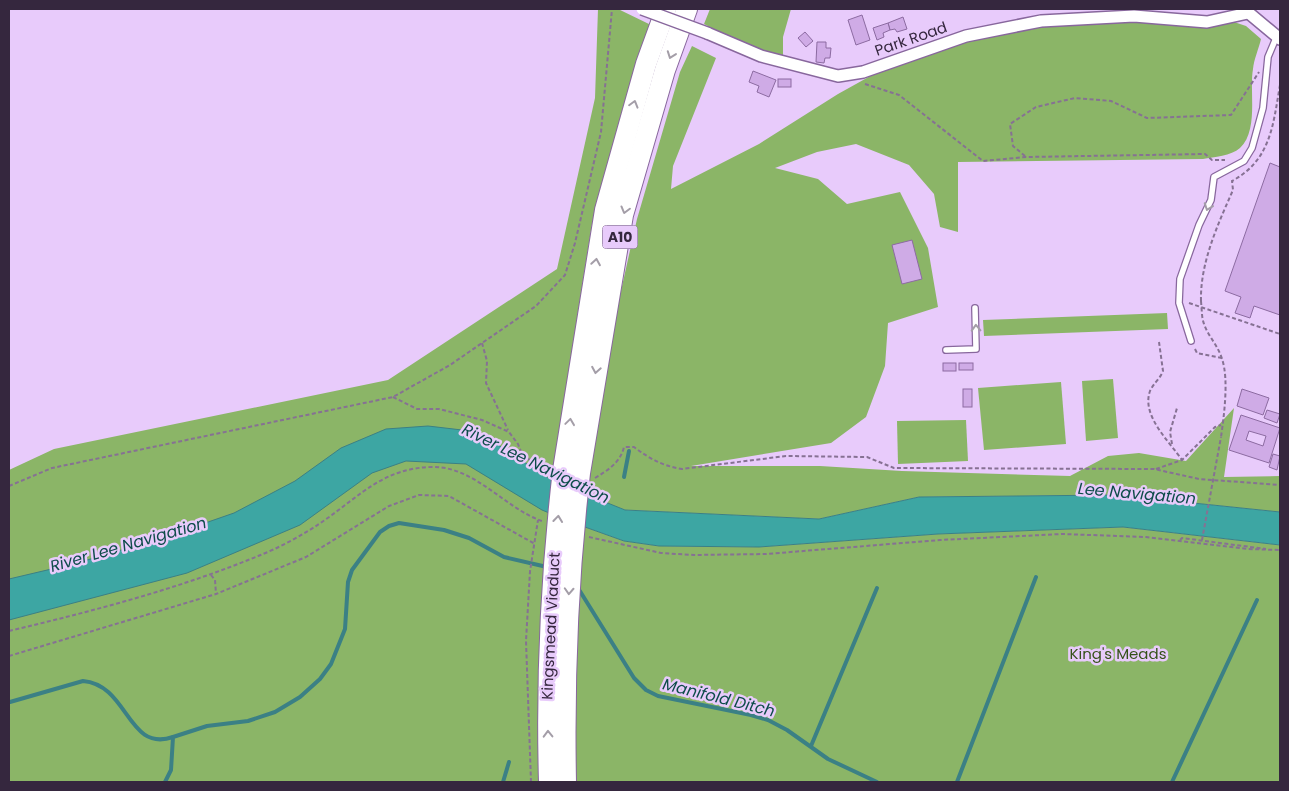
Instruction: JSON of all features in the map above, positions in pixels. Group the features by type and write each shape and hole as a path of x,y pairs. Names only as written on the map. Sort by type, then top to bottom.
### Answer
{"highway":[{"name":"A10","path":"571,474 605,210 646,64 666,9"},
{"name":"A10","path":"571,474 623,215 665,70 687,9"},
{"name":"Kingsmead Viaduct","path":"549,782 549,650 553,572 571,474"},
{"name":"Kingsmead Viaduct","path":"566,782 566,648 571,570 571,474"}],"street":[{"name":"Park Road","path":"642,9 762,56 838,76 863,72 966,36 1041,21 1134,16 1207,22 1246,11 1278,38"}],"lane":[{"path":"1191,341 1179,300 1180,279 1210,200 1214,177 1229,167 1244,161 1252,148 1263,108 1268,57 1278,38"},
{"path":"946,350 976,349 975,308"}],"path":[{"path":"9,486 52,468 393,397 450,365 536,306 565,275 575,243 601,132 612,9"},
{"path":"1026,158 1013,146 1010,124 1036,107 1075,98 1112,101 1147,118 1231,115 1257,73 1266,70"},
{"path":"864,84 899,95 983,161 1026,158 1205,154 1212,160 1227,160 1233,190 1206,261 1201,287 1202,324 1222,358 1225,372 1222,425 1202,540"},
{"path":"1232,180 1244,174 1262,154 1272,128 1280,85"},
{"path":"1179,300 1280,334"},
{"path":"1191,341 1197,353 1222,358"},
{"path":"1159,342 1163,372 1150,391 1148,400 1150,411 1158,427 1182,460"},
{"path":"482,343 487,361 486,383 509,432 528,461 571,474 611,468 622,456 624,447 634,446 650,459 682,470 786,456 867,457 894,468 1154,469 1199,479 1280,485"},
{"path":"393,397 417,408 439,409 482,420 509,432"},
{"path":"1173,446 1170,432 1177,408"},
{"path":"1154,469 1182,460 1215,427 1222,425"},
{"path":"9,631 178,586 260,556 320,523 375,482 403,471 435,467 446,468 472,479 538,520 547,522"},
{"path":"9,656 216,594 306,557 389,506 419,495 449,496 535,544"},
{"path":"532,782 526,641 530,571 538,520"},
{"path":"587,536 632,548 694,555 766,554 940,540 1062,534 1180,540 1209,545 1280,550"},
{"path":"1180,540 1182,538 1202,540 1262,547 1268,550"},
{"path":"210,574 215,580 216,594"}],"green space":[{"name":"King's Meads","path":"598,9 618,9 651,25 592,224 553,469 571,522 624,541 659,546 759,547 938,534 1123,527 1280,545 1280,782 9,782 9,470 54,449 388,380 557,269 595,98"},
{"path":"710,9 791,9 783,37 783,57 746,46 704,24"},
{"path":"1125,18 1190,27 1234,22 1246,26 1261,39 1253,69 1251,121 1246,140 1240,148 1217,157 1203,159 958,162 958,232 940,227 934,194 909,165 856,144 817,152 775,168 818,179 847,204 900,192 928,248 938,307 888,323 885,366 866,417 831,443 691,466 820,466 902,471 1070,476 1108,456 1139,453 1186,461 1234,408 1224,477 1280,476 1280,512 1116,495 919,497 819,519 625,510 586,496 604,367 637,219 680,72 692,46 716,58 673,166 671,189 759,144 838,94 874,74 967,38 1050,23"},
{"path":"1167,313 1168,329 984,336 983,320"},
{"path":"1113,379 1118,438 1086,441 1082,381"},
{"path":"1061,382 1066,444 984,450 978,388"},
{"path":"966,420 968,461 898,464 897,421"}],"shaded area":[{"path":"428,426 462,430 495,443 553,481 625,510 819,519 919,497 1116,495 1280,512 1280,545 1123,527 938,534 759,547 659,546 624,541 542,510 466,464 406,461 372,473 300,525 187,573 9,620 9,579 77,563 162,538 234,513 295,481 341,448 386,429"}],"building":[{"path":"862,15 870,40 856,45 848,20"},
{"path":"903,17 907,29 897,32 895,29 890,30 888,23"},
{"path":"888,23 890,30 883,33 884,37 877,40 873,28"},
{"path":"805,32 813,41 806,47 798,38"},
{"path":"817,42 826,42 826,48 831,48 830,58 825,58 824,63 816,62"},
{"path":"753,71 776,80 769,97 757,92 759,86 749,82"},
{"path":"778,79 791,79 791,87 778,87"},
{"path":"1270,163 1280,167 1280,315 1254,306 1250,318 1235,313 1241,297 1225,291"},
{"path":"912,240 922,279 902,284 892,245"},
{"path":"943,363 956,363 956,371 943,371"},
{"path":"959,363 973,363 973,370 959,370"},
{"path":"963,389 972,389 972,407 963,407"},
{"path":"1242,389 1269,398 1263,415 1237,406"},
{"path":"1267,410 1280,414 1277,423 1264,418"},
{"path":"1241,415 1280,428 1269,463 1229,450","holes":["1249,431 1266,436 1263,446 1246,440"]},
{"path":"1273,454 1280,456 1277,470 1269,467"}],"waterway":[{"path":"624,477 629,451"},
{"path":"165,782 171,770 173,737 207,726 248,721 275,712 300,697 320,679 331,664 345,629 348,582 352,570 380,532 389,526 399,523 444,530 469,538 504,557 547,567"},
{"path":"957,782 1036,577"},
{"name":"Manifold Ditch","path":"578,588 634,678 646,690 658,696 768,720 787,730 828,759 877,782"},
{"path":"811,746 877,588"},
{"path":"1172,782 1257,600"},
{"path":"10,702 83,681 98,685 110,694 136,727 146,736 158,739 173,737"},
{"path":"503,782 509,762"}],"water label":[{"name":"River Lee Navigation","path":"536,463"},
{"name":"Lee Navigation","path":"1137,493"},
{"name":"River Lee Navigation","path":"128,544"}]}
